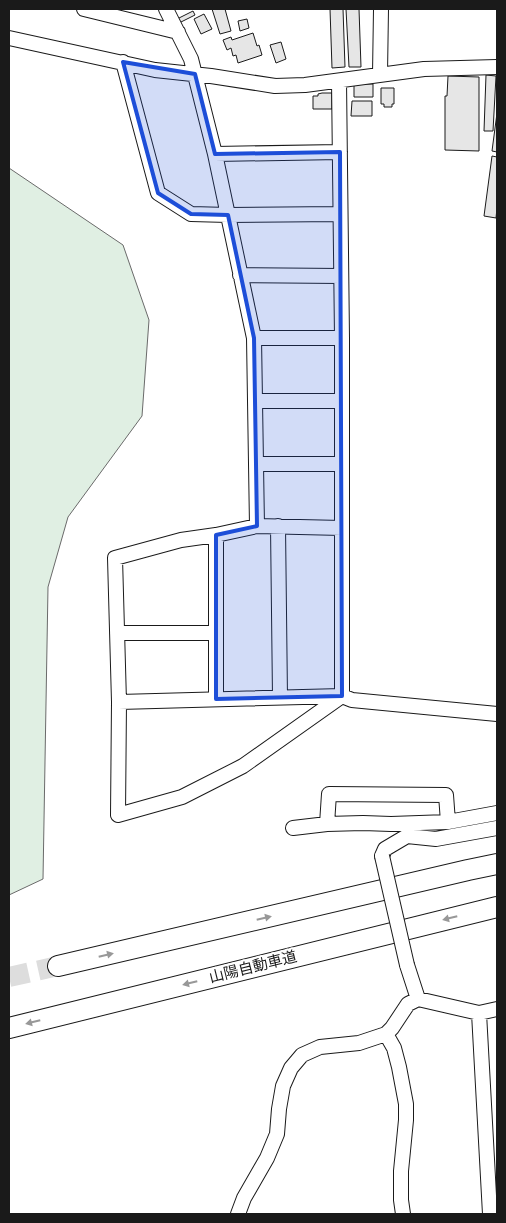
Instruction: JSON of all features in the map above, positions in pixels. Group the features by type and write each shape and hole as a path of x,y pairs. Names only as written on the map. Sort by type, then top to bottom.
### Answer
{"highway":[{"path":"58,966 497,864"},
{"name":"山陽自動車道","path":"9,1028 497,907"}],"street":[{"path":"84,9 100,11 178,32"},
{"path":"166,9 192,59 254,338 257,526"},
{"path":"380,74 381,9"},
{"path":"9,38 154,70 275,86 305,85 424,69 497,67"},
{"path":"123,62 158,193 190,214 340,214"},
{"path":"339,81 342,338 342,696"},
{"path":"214,154 340,152"},
{"path":"240,275 341,276"},
{"path":"254,338 342,338"},
{"path":"255,401 342,401"},
{"path":"256,464 342,464"},
{"path":"342,528 257,526 181,540 115,558 119,702 118,815 182,797 242,766 342,696"},
{"path":"278,526 280,698"},
{"path":"216,535 216,699"},
{"path":"117,633 216,633"},
{"path":"119,702 342,696 352,700 497,714"},
{"path":"327,824 329,794 446,795 448,822"},
{"path":"293,828 327,824 448,822 497,813"},
{"path":"418,999 407,965 382,856 386,848 406,836 436,839 497,828"},
{"path":"238,1214 244,1198 267,1158 276,1134 282,1086 291,1068 302,1055 320,1047 359,1043 386,1034 408,1004 418,999 479,1013 497,1010"},
{"path":"479,1013 490,1214"},
{"path":"386,1034 394,1048 406,1104 400,1171 403,1214"}],"highlighted area":[{"path":"123,62 195,74 215,154 340,152 342,696 216,699 216,535 257,526 254,338 228,215 191,214 158,193"}],"green space":[{"path":"9,168 123,245 149,320 142,416 68,517 48,587 43,879 9,895"}],"building":[{"path":"212,9 225,9 231,31 220,34"},
{"path":"330,9 343,9 345,67 332,68"},
{"path":"346,9 359,9 361,67 349,67"},
{"path":"193,11 195,15 179,23 177,19"},
{"path":"204,14 212,29 201,34 194,19"},
{"path":"247,19 249,28 240,31 238,21"},
{"path":"253,33 262,55 238,63 236,55 233,56 231,48 227,50 223,40 231,37 232,40"},
{"path":"281,42 286,59 276,63 270,45"},
{"path":"486,75 496,76 493,131 484,131"},
{"path":"448,76 479,77 479,151 445,150 445,96 447,96"},
{"path":"354,84 373,84 373,97 354,97"},
{"path":"381,88 394,88 394,104 392,104 392,107 384,107 384,104 381,104"},
{"path":"332,93 332,109 313,109 313,96 318,96 318,94"},
{"path":"352,101 372,101 372,116 351,116"},
{"path":"497,113 497,152 492,151"},
{"path":"492,156 497,157 496,218 484,216"}],"tunnel":[{"path":"9,977 58,966"}]}
